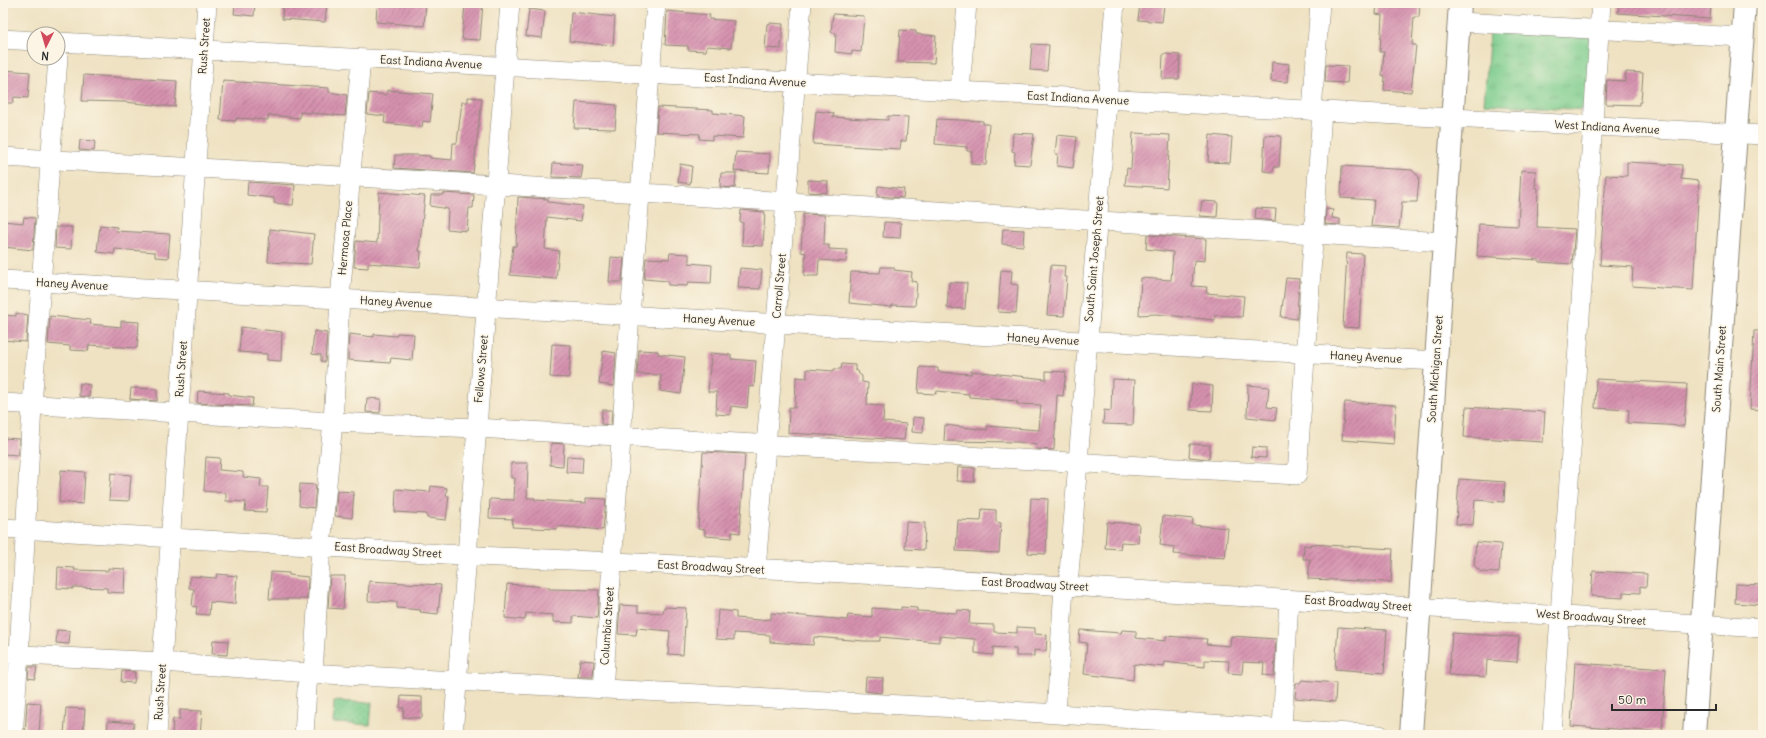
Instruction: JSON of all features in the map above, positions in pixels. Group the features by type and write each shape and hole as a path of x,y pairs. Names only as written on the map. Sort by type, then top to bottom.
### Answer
{"main road":[{"name":"South Main Street","path":"1694,735 1745,3"},
{"name":"South Michigan Street","path":"1411,735 1459,12"}],"street":[{"name":"Rush Street","path":"157,735 207,3"},
{"name":"Fellows Street","path":"453,735 510,3"},
{"path":"650,74 656,3"},
{"name":"Carroll Street","path":"756,569 802,3"},
{"path":"960,91 967,3"},
{"name":"South Saint Joseph Street","path":"1056,714 1066,586 1078,464 1115,3"},
{"path":"3,403 178,414 476,428 1078,464 1297,475 1313,235 1320,3"},
{"path":"1552,735 1601,3"},
{"path":"1459,12 1599,30 1742,37"},
{"path":"3,39 26,40"},
{"name":"East Indiana Avenue","path":"66,49 203,50 1452,118"},
{"name":"Hermosa Place","path":"304,735 311,673 333,422 340,299 361,59"},
{"path":"13,735 11,654 25,529 40,282 57,66"},
{"name":"Columbia Street","path":"603,689 630,315 650,74"},
{"name":"West Indiana Avenue","path":"1452,118 1763,135"},
{"path":"3,157 641,193 1444,242"},
{"name":"Haney Avenue","path":"3,280 1436,361"},
{"name":"East Broadway Street","path":"3,528 466,555 1066,586 1419,607"},
{"path":"1282,729 1289,599"},
{"name":"West Broadway Street","path":"1419,607 1560,614 1763,628"},
{"path":"11,654 162,662 311,673 1056,714 1253,731"},
{"path":"1232,735 1253,731 1282,729 1380,735"}],"green space":[{"path":"1490,31 1594,37 1589,110 1484,104"},
{"path":"334,701 372,703 370,725 333,723"}],"building":[{"path":"235,3 255,3 254,16 234,14"},
{"path":"283,3 327,3 325,22 282,19"},
{"path":"377,3 426,3 424,26 376,22"},
{"path":"465,3 483,3 480,40 462,39"},
{"path":"1140,3 1164,5 1162,22 1138,20"},
{"path":"1377,3 1420,3 1419,17 1414,17 1412,45 1416,45 1411,92 1384,90 1385,76 1382,75 1384,52 1380,52 1382,15 1376,14"},
{"path":"1619,3 1711,3 1710,19 1618,13"},
{"path":"529,9 545,11 542,38 526,36"},
{"path":"667,11 710,15 709,19 734,21 731,48 707,46 706,51 688,50 688,46 665,45"},
{"path":"571,12 615,17 613,46 569,41"},
{"path":"833,14 864,16 861,52 852,51 852,54 835,52 836,33 831,32"},
{"path":"767,24 783,24 781,49 765,48"},
{"path":"900,30 916,31 916,34 936,36 934,63 898,62"},
{"path":"1032,44 1049,45 1047,71 1030,70"},
{"path":"1163,54 1180,55 1179,79 1162,79"},
{"path":"1272,62 1289,64 1288,82 1271,81"},
{"path":"1326,65 1348,66 1347,83 1325,82"},
{"path":"3,70 30,72 28,98 14,97 13,103 3,103"},
{"path":"1626,72 1643,73 1641,102 1639,102 1639,105 1606,104 1607,80 1625,81"},
{"path":"84,75 177,81 175,107 124,102 82,101"},
{"path":"223,81 329,88 329,92 347,95 345,116 300,112 300,118 268,115 268,120 236,118 236,121 220,120"},
{"path":"387,90 433,94 430,122 423,121 422,127 384,123 385,116 367,114 369,93 387,95"},
{"path":"468,97 482,98 473,173 394,168 395,155 430,156 430,158 452,160 453,143 457,143 462,102 468,102"},
{"path":"576,102 617,105 615,129 574,128"},
{"path":"658,107 713,110 713,113 745,116 743,138 712,136 712,140 699,139 700,134 656,132"},
{"path":"816,111 834,113 833,117 863,119 888,120 888,116 908,117 906,141 901,141 900,149 813,144"},
{"path":"937,119 983,121 983,124 989,124 986,165 971,164 972,151 967,151 967,147 935,144"},
{"path":"1013,133 1034,134 1030,165 1014,164 1015,152 1012,151"},
{"path":"1133,133 1170,135 1167,188 1125,185 1127,168 1131,169"},
{"path":"1057,135 1077,137 1073,168 1057,166 1058,154 1055,154"},
{"path":"1210,135 1232,137 1230,163 1208,162"},
{"path":"1265,135 1281,136 1279,167 1274,167 1273,172 1263,171"},
{"path":"80,140 95,141 94,151 79,150"},
{"path":"736,152 770,154 769,173 734,171"},
{"path":"1627,162 1682,165 1681,179 1699,181 1693,290 1632,286 1633,267 1600,265 1606,175 1627,176"},
{"path":"553,163 583,165 581,178 552,177"},
{"path":"680,164 692,166 690,184 678,182"},
{"path":"1342,166 1412,170 1419,177 1417,202 1402,202 1399,228 1371,226 1374,200 1341,198"},
{"path":"1521,170 1536,171 1535,188 1538,188 1537,227 1575,229 1572,264 1539,262 1539,260 1477,256 1479,224 1518,226"},
{"path":"721,173 736,173 735,188 720,187"},
{"path":"808,180 828,181 827,193 808,192"},
{"path":"248,182 295,185 293,205 274,203 274,198 247,195"},
{"path":"878,186 904,189 903,198 877,196"},
{"path":"379,192 425,196 419,251 421,251 420,267 368,263 368,268 354,267 356,241 377,243"},
{"path":"443,193 474,195 473,208 469,208 467,231 447,229 448,209 430,206 431,195 443,195"},
{"path":"518,197 548,199 548,202 583,206 581,221 547,217 545,249 559,251 556,279 510,275 513,246 516,246"},
{"path":"1202,201 1218,202 1217,217 1200,216"},
{"path":"1256,208 1276,209 1275,221 1255,219"},
{"path":"1326,209 1333,210 1332,218 1340,219 1340,225 1325,224"},
{"path":"741,210 765,212 763,246 742,245 743,223 740,222"},
{"path":"803,214 825,215 824,245 829,245 829,249 847,250 846,262 819,260 818,276 804,276 806,253 801,252"},
{"path":"24,217 35,218 33,250 3,247 3,221 23,223"},
{"path":"884,222 901,223 900,238 883,237"},
{"path":"100,225 117,227 116,231 170,234 168,258 155,257 155,252 115,249 114,254 97,252"},
{"path":"56,227 72,227 71,249 55,248"},
{"path":"270,229 314,234 311,264 268,262"},
{"path":"1003,229 1024,230 1023,246 1002,244"},
{"path":"1147,235 1206,239 1205,261 1194,260 1192,286 1207,287 1206,293 1244,296 1242,317 1215,315 1215,320 1155,314 1139,315 1141,278 1171,280 1173,252 1146,249"},
{"path":"670,253 689,254 689,263 712,265 711,283 688,282 687,286 668,285 668,281 644,279 646,258 669,259"},
{"path":"1347,253 1363,254 1359,328 1343,327"},
{"path":"611,257 624,258 622,282 609,282"},
{"path":"1051,265 1065,266 1064,277 1067,277 1064,316 1047,315"},
{"path":"881,267 894,267 894,270 912,272 911,281 917,282 915,306 892,305 892,307 849,303 851,272 880,273"},
{"path":"740,268 762,270 760,289 738,288"},
{"path":"1001,270 1012,271 1011,284 1018,285 1016,313 998,312"},
{"path":"1286,278 1299,279 1297,319 1281,317"},
{"path":"949,282 967,283 965,309 947,308"},
{"path":"16,313 28,315 26,342 3,340 3,315 16,316"},
{"path":"50,316 91,320 90,324 121,327 121,321 139,322 137,348 89,345 88,351 70,350 70,346 48,344"},
{"path":"241,327 282,332 281,361 267,360 267,354 239,352"},
{"path":"314,331 327,333 325,362 321,361 321,355 312,354"},
{"path":"1754,331 1763,331 1763,410 1750,409"},
{"path":"397,333 414,334 412,360 391,358 390,363 348,360 349,334 374,337 374,334 396,336"},
{"path":"552,344 571,345 569,378 550,377"},
{"path":"639,350 658,351 658,354 685,357 681,394 660,391 661,375 637,374"},
{"path":"603,351 616,353 614,386 599,384"},
{"path":"711,353 731,355 731,359 756,361 754,387 749,386 747,408 731,406 730,415 716,414 717,392 708,392"},
{"path":"842,364 855,365 855,370 862,376 862,382 868,383 867,405 884,406 883,422 906,424 904,440 788,433 789,407 795,408 796,377 807,378 807,369 834,371 834,369 841,369"},
{"path":"920,367 938,368 938,372 971,374 971,371 1046,379 1046,371 1066,372 1063,396 1057,395 1054,450 1036,449 1037,445 1018,442 944,441 945,425 987,430 987,426 1039,430 1041,405 1017,404 1017,401 969,397 969,394 937,391 936,394 918,393"},
{"path":"1112,379 1135,380 1133,425 1103,424 1104,410 1111,411"},
{"path":"1596,379 1687,384 1684,426 1628,423 1629,410 1595,408"},
{"path":"80,383 90,385 89,397 79,396"},
{"path":"1192,384 1213,386 1212,411 1190,410"},
{"path":"1248,385 1269,387 1267,407 1277,408 1275,420 1247,417"},
{"path":"131,388 157,389 157,401 130,399"},
{"path":"198,391 229,393 229,395 253,398 252,406 197,403"},
{"path":"367,398 381,399 380,413 366,412"},
{"path":"1345,402 1396,405 1394,444 1342,440"},
{"path":"1466,407 1545,412 1543,442 1464,437"},
{"path":"602,410 612,410 611,425 601,424"},
{"path":"913,417 924,418 923,433 912,432"},
{"path":"3,438 19,439 18,455 3,454"},
{"path":"551,443 564,444 563,466 550,465"},
{"path":"1190,444 1210,445 1209,459 1189,457"},
{"path":"1252,447 1266,448 1266,458 1251,457"},
{"path":"703,452 745,454 740,533 732,532 732,538 705,536 705,530 698,529"},
{"path":"567,456 583,457 582,473 566,472"},
{"path":"206,457 220,458 219,470 243,472 243,477 261,479 260,487 268,487 266,512 245,511 246,502 226,501 226,493 204,491"},
{"path":"511,463 528,463 527,498 535,498 535,500 586,503 586,498 606,499 603,530 557,526 557,529 512,527 513,519 489,518 490,499 514,500 515,478 511,478"},
{"path":"958,467 975,468 974,482 957,481"},
{"path":"61,470 85,472 83,504 59,502"},
{"path":"111,473 131,475 129,501 109,500"},
{"path":"1459,479 1505,482 1504,502 1475,500 1473,525 1456,524"},
{"path":"300,484 316,485 314,508 299,506"},
{"path":"431,486 447,488 446,496 449,496 446,520 427,518 427,514 395,512 396,489 430,492"},
{"path":"337,491 354,492 352,518 335,516"},
{"path":"1031,498 1048,499 1046,554 1028,553"},
{"path":"982,509 996,510 996,522 1001,523 999,553 956,551 958,520 981,521"},
{"path":"1163,516 1193,519 1192,525 1228,528 1225,558 1174,554 1175,547 1160,545"},
{"path":"906,522 925,523 924,550 905,549"},
{"path":"1107,522 1139,524 1138,543 1121,542 1120,549 1105,548"},
{"path":"1476,542 1501,544 1499,573 1481,572 1474,565"},
{"path":"1310,544 1393,549 1391,582 1308,579 1310,559 1303,559 1304,545 1310,546"},
{"path":"58,567 75,568 74,570 108,571 108,568 125,569 124,593 107,592 107,588 57,588"},
{"path":"1593,571 1647,574 1646,587 1640,586 1640,593 1623,592 1623,598 1591,596"},
{"path":"271,572 289,573 289,575 308,577 307,599 269,599"},
{"path":"217,574 237,576 235,604 210,602 209,615 196,614 197,607 192,606 194,589 189,588 190,576 216,578"},
{"path":"330,576 345,576 343,609 328,608"},
{"path":"369,581 441,585 438,614 420,612 421,610 397,608 397,602 368,601"},
{"path":"507,584 549,587 549,589 599,590 597,618 573,616 573,623 553,622 553,615 526,613 525,620 505,618"},
{"path":"1736,584 1763,585 1763,605 1735,603"},
{"path":"620,605 638,606 638,612 663,613 664,607 686,608 683,655 668,654 670,631 637,628 636,635 618,634"},
{"path":"901,607 917,608 917,611 957,613 958,610 970,611 969,624 994,625 994,632 1017,633 1017,627 1035,628 1035,634 1047,635 1046,651 1034,650 1034,656 1016,656 1016,649 993,647 993,655 975,653 975,639 939,636 939,642 880,637 880,641 864,641 814,637 813,645 770,642 770,635 734,633 734,640 716,639 718,610 736,612 736,618 759,620 771,619 771,613 847,620 848,615 872,617 872,608 901,610"},
{"path":"1338,627 1387,630 1384,673 1335,669"},
{"path":"57,630 70,631 69,644 56,643"},
{"path":"1080,630 1121,633 1122,630 1136,631 1136,638 1166,641 1166,636 1207,639 1206,644 1230,646 1231,636 1276,639 1274,676 1263,675 1264,663 1243,662 1242,674 1228,673 1229,661 1205,660 1205,667 1165,662 1164,667 1134,664 1133,680 1084,674 1087,643 1079,642"},
{"path":"1452,633 1519,637 1517,662 1487,660 1486,677 1449,675"},
{"path":"213,640 228,641 227,655 212,654"},
{"path":"580,660 594,661 593,677 578,677"},
{"path":"1575,663 1666,669 1662,732 1571,726"},
{"path":"29,667 37,667 35,679 28,678"},
{"path":"122,671 135,672 134,683 121,682"},
{"path":"866,677 883,678 882,693 865,691"},
{"path":"1302,680 1336,683 1335,702 1295,698 1296,683 1300,683"},
{"path":"401,696 422,697 422,718 403,717 404,708 400,708"},
{"path":"27,702 41,703 39,735 25,735"},
{"path":"66,708 85,709 83,735 64,735"},
{"path":"180,710 202,711 200,735 172,735 173,719 180,719"},
{"path":"108,721 134,723 133,735 107,735"}]}
